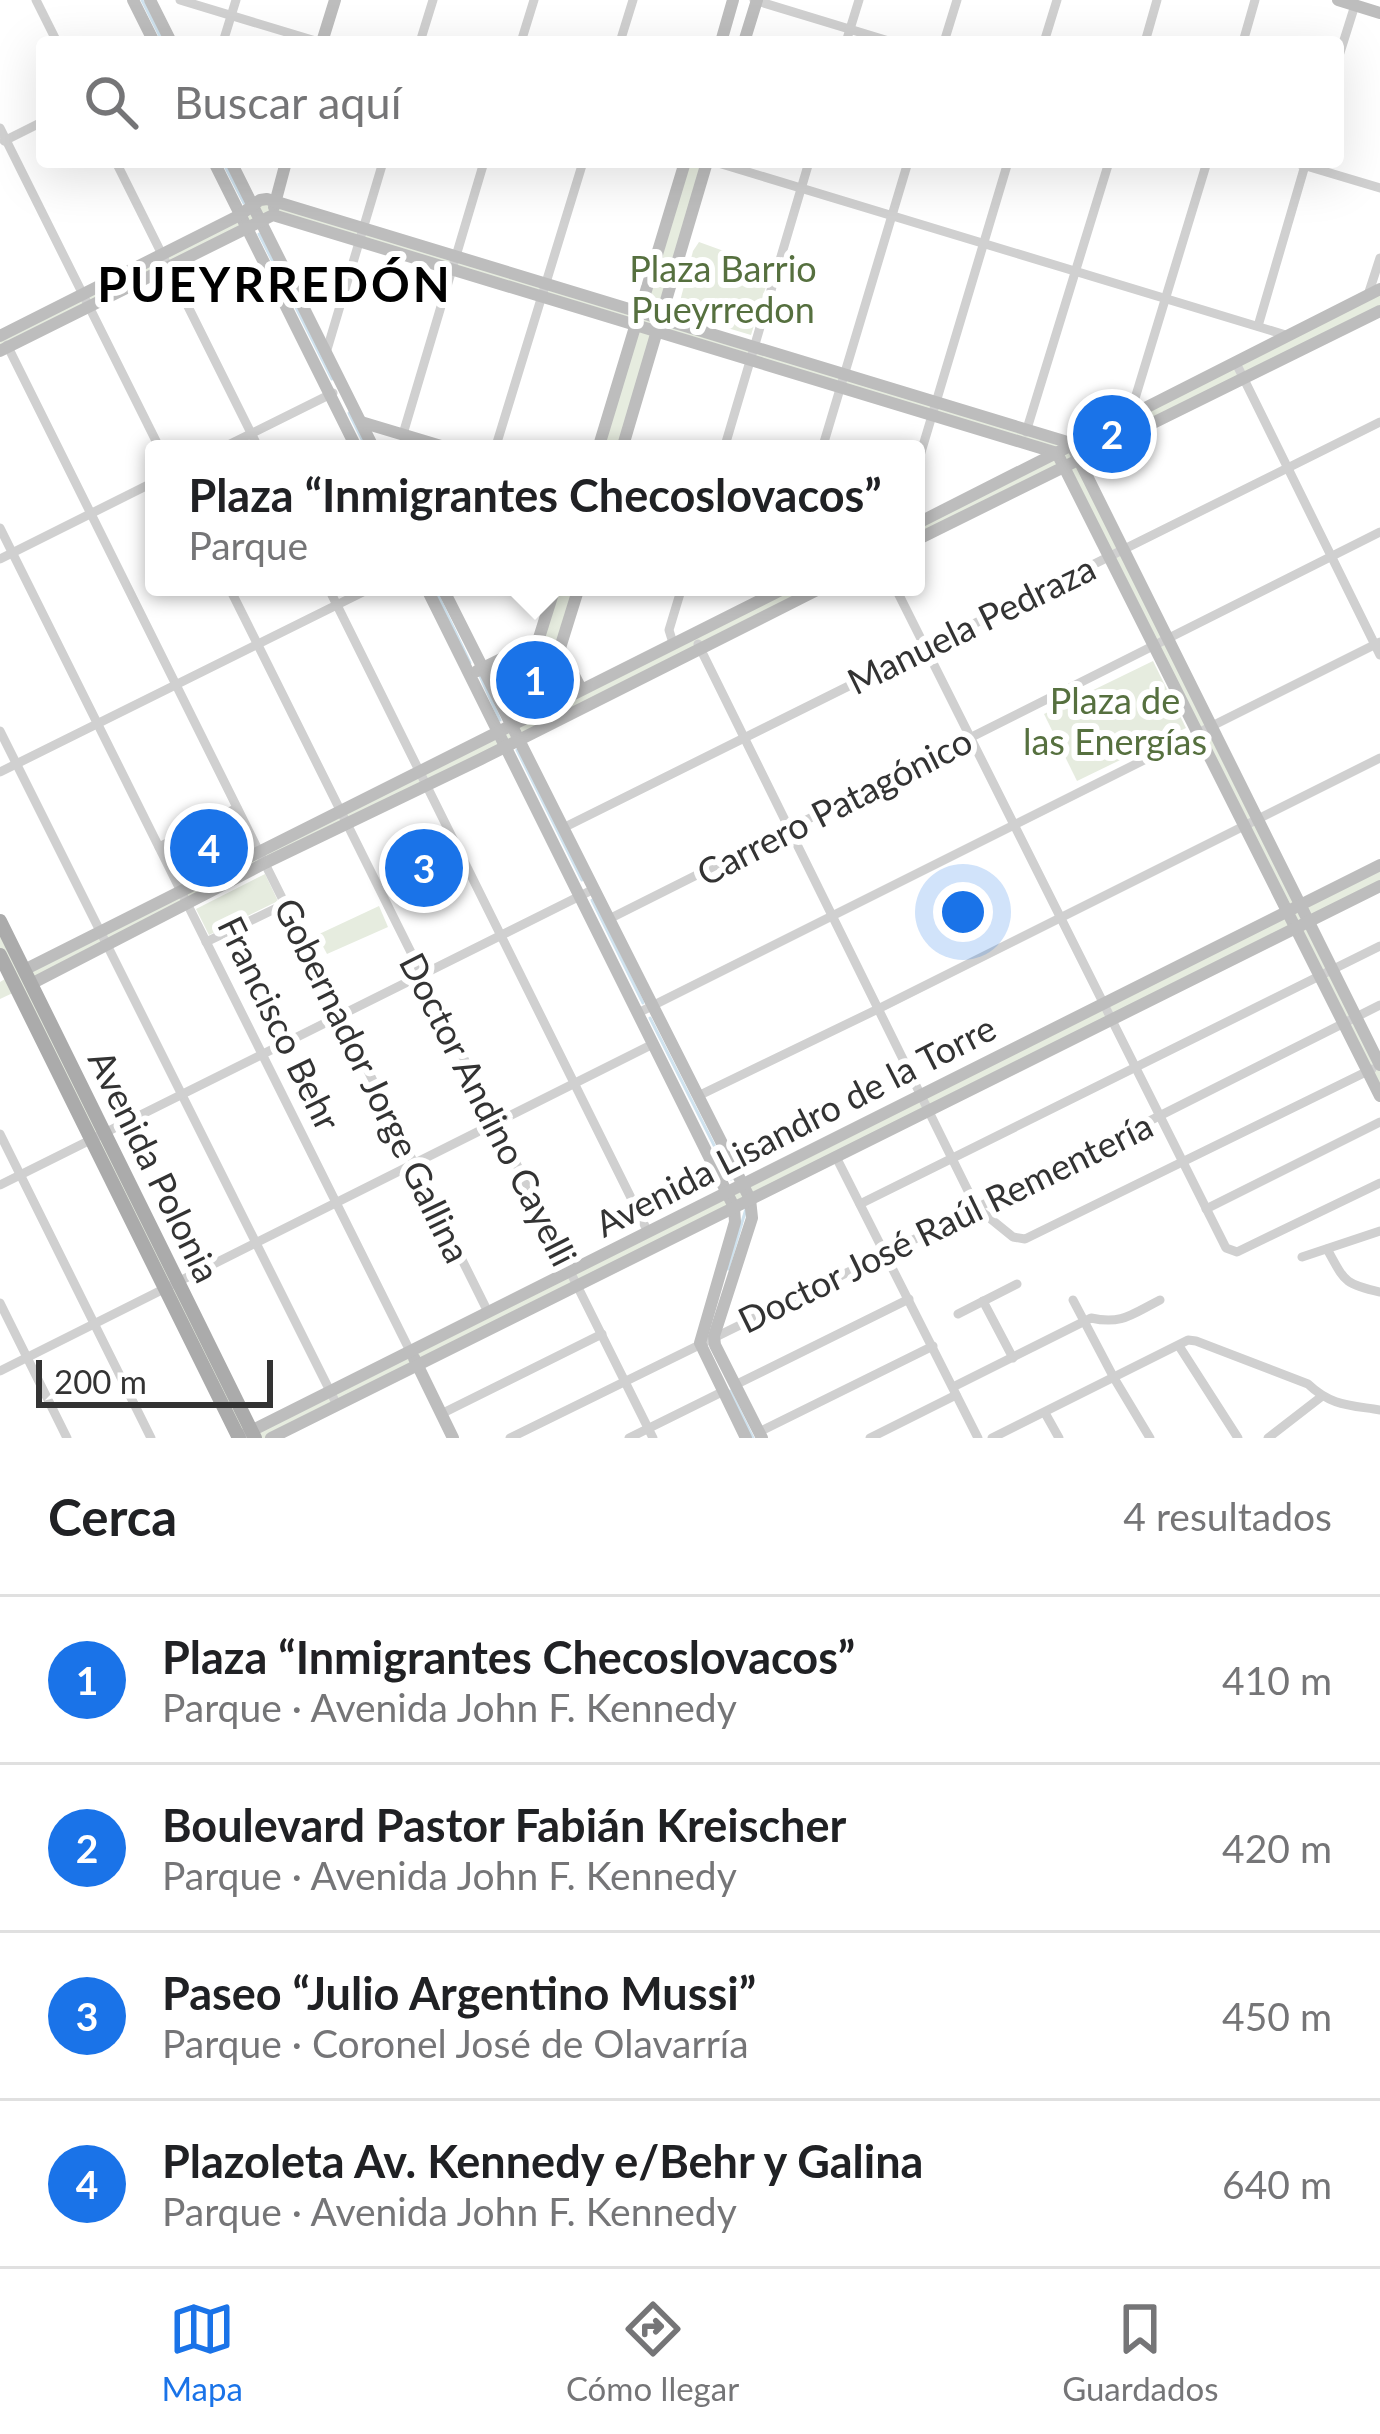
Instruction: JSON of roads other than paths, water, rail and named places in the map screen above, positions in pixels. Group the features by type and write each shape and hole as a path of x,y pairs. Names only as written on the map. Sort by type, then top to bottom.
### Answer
{"main road":[{"path":"133,0 151,36"},
{"path":"150,0 168,36"},
{"path":"322,36 334,0"},
{"path":"723,36 733,0"},
{"path":"746,36 756,0"},
{"path":"1338,0 1380,13"},
{"path":"218,168 255,220 370,440"},
{"path":"234,168 353,440"},
{"path":"2,340 255,220 274,200 284,168"},
{"path":"601,440 683,168"},
{"path":"625,440 709,168"},
{"path":"253,206 260,200 274,200 361,234 934,409 1072,446"},
{"path":"255,220 361,234"},
{"path":"925,519 1374,292"},
{"path":"925,536 1380,311"},
{"path":"361,422 422,440"},
{"path":"1025,436 1057,453 1198,733 1251,823 1377,1067 1380,1096"},
{"path":"1072,446 1211,726 1251,823"},
{"path":"431,596 477,671 587,892 609,919 750,1199 752,1218 714,1336 729,1389"},
{"path":"452,596 477,671"},
{"path":"477,671 538,641 552,596"},
{"path":"575,710 581,689 564,655 577,596"},
{"path":"15,983 100,930 184,897 770,596"},
{"path":"344,817 427,786 805,596"},
{"path":"538,641 564,655 585,675 605,677"},
{"path":"513,743 563,828 638,1013 734,1207 735,1222 700,1343 756,1436"},
{"name":"Avenida Lisandro de la Torre","path":"271,1438 337,1405 488,1312 1380,865"},
{"name":"Avenida Lisandro de la Torre","path":"244,1436 330,1391 577,1285 1380,886"},
{"path":"15,983 107,945 184,897"},
{"name":"Avenida Polonia","path":"0,921 15,983"},
{"name":"Avenida Polonia","path":"0,956 99,1137 244,1436"},
{"name":"Francisco Behr","path":"414,1358 454,1438"}],"street":[{"path":"36,0 54,36"},
{"path":"180,0 300,36"},
{"path":"226,36 236,0"},
{"path":"422,36 433,0"},
{"path":"523,36 534,0"},
{"path":"622,36 633,0"},
{"path":"756,0 873,36"},
{"path":"848,36 859,0"},
{"path":"946,36 957,0"},
{"path":"1046,36 1057,0"},
{"path":"1147,36 1157,0"},
{"path":"1245,36 1255,0"},
{"path":"1344,40 1355,5"},
{"path":"36,124 2,137 156,440"},
{"path":"119,168 254,440"},
{"path":"326,353 381,168"},
{"path":"403,434 482,168"},
{"path":"498,440 581,168"},
{"path":"732,168 1289,336"},
{"path":"727,440 807,168"},
{"path":"825,440 906,168"},
{"path":"925,440 1006,168"},
{"path":"1025,436 1106,168"},
{"path":"1138,413 1133,405 1205,168"},
{"path":"1258,326 1301,168"},
{"path":"1318,168 1380,188"},
{"path":"1374,292 1380,258"},
{"name":"Gobernador Jorge Gallina","path":"2,340 488,1312"},
{"path":"638,1013 1378,647 1236,363"},
{"path":"239,440 344,387"},
{"name":"Manuela Pedraza","path":"563,828 1380,422"},
{"path":"0,559 145,487"},
{"name":"Francisco Behr","path":"0,528 414,1358"},
{"name":"Carrero Patagónico","path":"609,919 1380,532"},
{"name":"Doctor Andino Cayelli","path":"233,596 651,1433"},
{"path":"332,596 648,1232"},
{"path":"0,772 355,596"},
{"path":"674,643 669,630 679,596"},
{"path":"900,596 1226,1248 1237,1252 1380,1183"},
{"path":"693,634 976,1207 1013,1237 1025,1239 1377,1067"},
{"path":"0,731 337,1405"},
{"path":"698,1096 1380,758"},
{"path":"159,847 237,808"},
{"path":"0,1185 587,892"},
{"path":"206,941 285,904"},
{"path":"860,1204 1380,946"},
{"name":"Doctor José Raúl Rementería","path":"510,1438 1380,1005"},
{"path":"0,1370 653,1044"},
{"path":"1206,1209 1380,1122"},
{"path":"0,1134 151,1438"},
{"path":"836,1157 978,1438"},
{"path":"1302,1257 1380,1231"},
{"path":"1327,1249 1352,1286 1380,1292"},
{"path":"958,1313 1017,1284"},
{"path":"629,1438 651,1433 909,1299"},
{"path":"1073,1300 1150,1438"},
{"path":"870,1438 1091,1318 1117,1321 1160,1300"},
{"path":"983,1301 1013,1358"},
{"path":"0,1303 67,1438"},
{"path":"441,1414 602,1334"},
{"path":"992,1438 1189,1340 1308,1384 1334,1403 1380,1410"},
{"path":"756,1436 933,1346"},
{"path":"1179,1346 1238,1438"},
{"path":"1268,1438 1321,1397"},
{"path":"1045,1413 1059,1438"}],"waterway":[{"path":"142,0 160,36"},
{"path":"226,168 244,203"},
{"path":"259,234 332,379"},
{"path":"349,413 362,440"},
{"path":"438,596 470,663"},
{"path":"480,676 500,720"},
{"path":"517,750 582,880"},
{"path":"592,900 643,1003"},
{"path":"650,1018 731,1179"},
{"path":"728,1269 746,1209"},
{"path":"730,1391 753,1438"}],"place":[{"name":"Boulevard Pastor Fabián Kreischer","path":"1112,434"},
{"name":"Plaza “Inmigrantes Checoslovacos”","path":"535,680"},
{"name":"Plazoleta Av. Kennedy e/Behr y Galina","path":"209,848"},
{"name":"Paseo “Julio Argentino Mussi”","path":"424,868"}],"district":[{"name":"PUEYRREDÓN","path":"275,283"}],"park label":[{"name":"Plaza Barrio Pueyrredon","path":"723,288"},
{"name":"Plaza de las Energías","path":"1115,720"}]}
